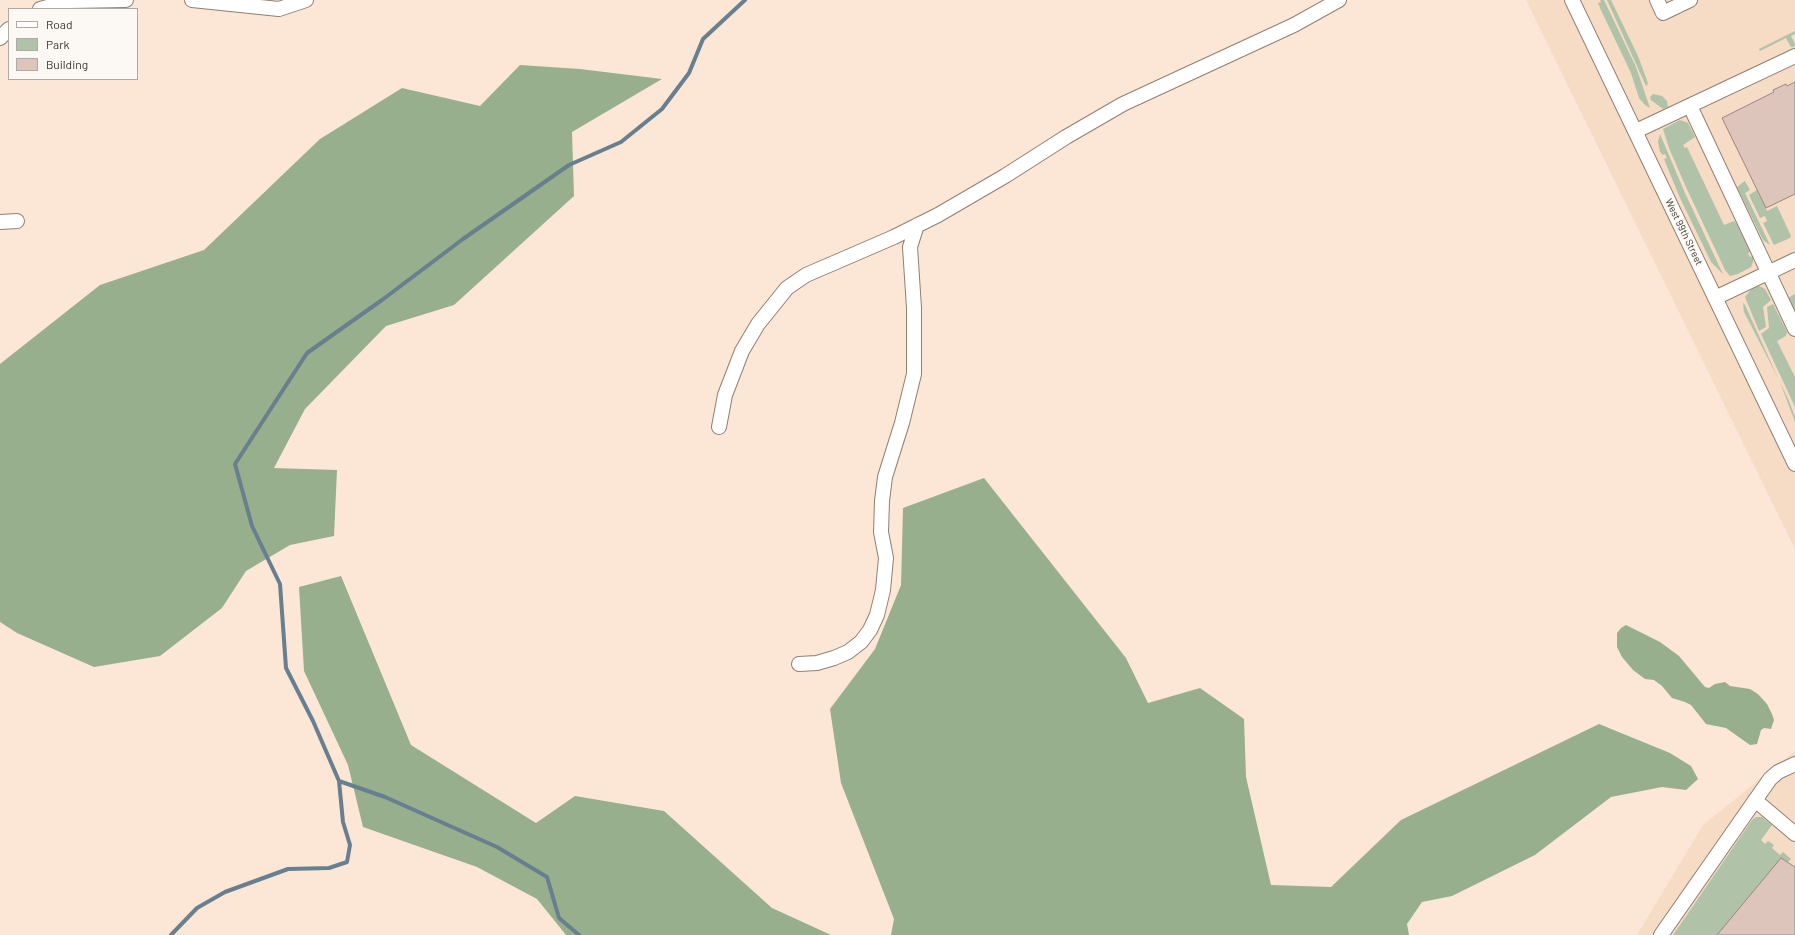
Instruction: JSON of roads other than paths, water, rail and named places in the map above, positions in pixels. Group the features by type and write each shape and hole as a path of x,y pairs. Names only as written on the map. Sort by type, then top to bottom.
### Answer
{"street":[{"path":"44,8 70,1 126,0"},
{"path":"192,0 279,9 306,0"},
{"path":"719,427 725,395 742,352 758,324 787,288 806,275 917,225 1005,176 1066,137 1123,104 1287,28 1339,0"},
{"name":"West 99th Street","path":"1572,0 1795,464"},
{"path":"1657,0 1663,13 1690,0"},
{"path":"0,38 8,30"},
{"path":"1636,131 1795,56"},
{"path":"1690,106 1795,329"},
{"path":"0,222 17,221"},
{"path":"799,664 817,663 848,652 861,642 870,630 877,615 883,590 886,558 882,532 882,501 886,477 902,423 914,374 914,308 910,247 917,225"},
{"path":"1716,298 1795,260"},
{"path":"1661,935 1770,779 1778,772 1795,764"},
{"path":"1755,800 1795,834"}],"waterway":[{"path":"171,935 197,908 225,892 288,869 329,868 347,862 350,845 343,822 339,781 313,721 286,668 280,584 252,526 235,464 307,353 382,300 463,239 569,165 621,142 662,109 689,73 703,39 745,0"},
{"path":"339,781 385,797 497,847 547,877 559,918 579,935"}]}
